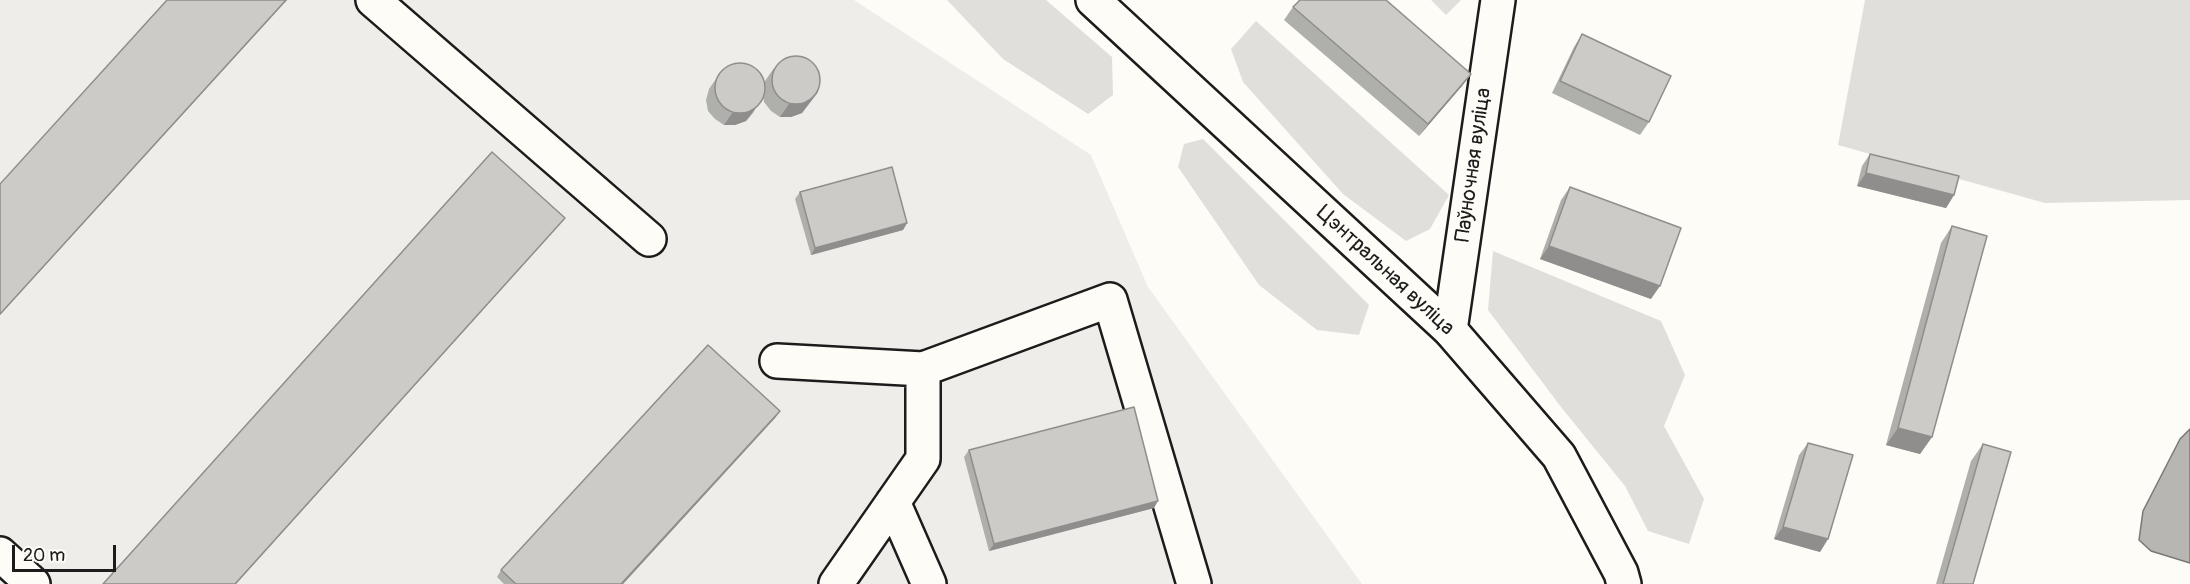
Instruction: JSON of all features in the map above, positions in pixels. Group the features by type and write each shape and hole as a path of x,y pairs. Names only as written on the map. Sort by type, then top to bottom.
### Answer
{"main road":[{"path":"372,0 649,239"},
{"name":"Цэнтральная вуліца","path":"1094,0 1450,330 1559,456 1621,573 1624,584"},
{"name":"Паўночная вуліца","path":"1450,330 1498,0"},
{"path":"777,361 923,369 1110,300 1194,584"},
{"path":"836,584 922,459 923,369"},
{"path":"893,502 929,584"},
{"path":"0,554 33,584"}],"shaded area":[{"path":"0,0 854,0 1091,155 1148,287 1362,584 0,584"},
{"path":"947,0 1046,0 1112,57 1113,95 1088,114 1003,59"},
{"path":"1431,0 1461,0 1446,15"},
{"path":"1865,0 2190,0 2190,200 2045,203 1838,145"},
{"path":"1256,21 1449,195 1430,229 1406,241 1343,194 1243,82 1231,49"},
{"path":"1203,139 1369,305 1359,335 1317,330 1259,285 1178,167 1184,144"},
{"path":"1493,251 1661,321 1685,375 1664,426 1704,499 1689,544 1648,531 1625,486 1561,407 1488,310"},
{"path":"2190,429 2190,563 2151,551 2139,540 2143,511 2180,439"}],"building":[{"path":"167,0 286,0 0,314 0,184"},
{"path":"1300,0 1386,0 1471,74 1428,124 1293,7"},
{"path":"1582,34 1671,76 1649,122 1560,81"},
{"path":"791,56 801,56 816,66 820,80 819,89 810,100 801,104 791,104 776,94 772,85 772,75 782,60"},
{"path":"740,63 749,65 760,74 765,88 763,97 754,108 740,113 731,111 720,102 715,88 717,79 726,68"},
{"path":"492,152 565,218 235,584 103,584"},
{"path":"1870,154 1959,176 1954,195 1866,173"},
{"path":"892,167 907,223 815,248 800,192"},
{"path":"1570,187 1681,228 1660,286 1549,246"},
{"path":"1952,226 1987,236 1932,437 1898,428"},
{"path":"708,345 780,411 621,584 516,584 501,570"},
{"path":"1134,407 1158,501 994,544 969,450"},
{"path":"1808,443 1853,455 1828,539 1783,527"},
{"path":"1983,444 2011,452 1973,584 1943,584"}]}
